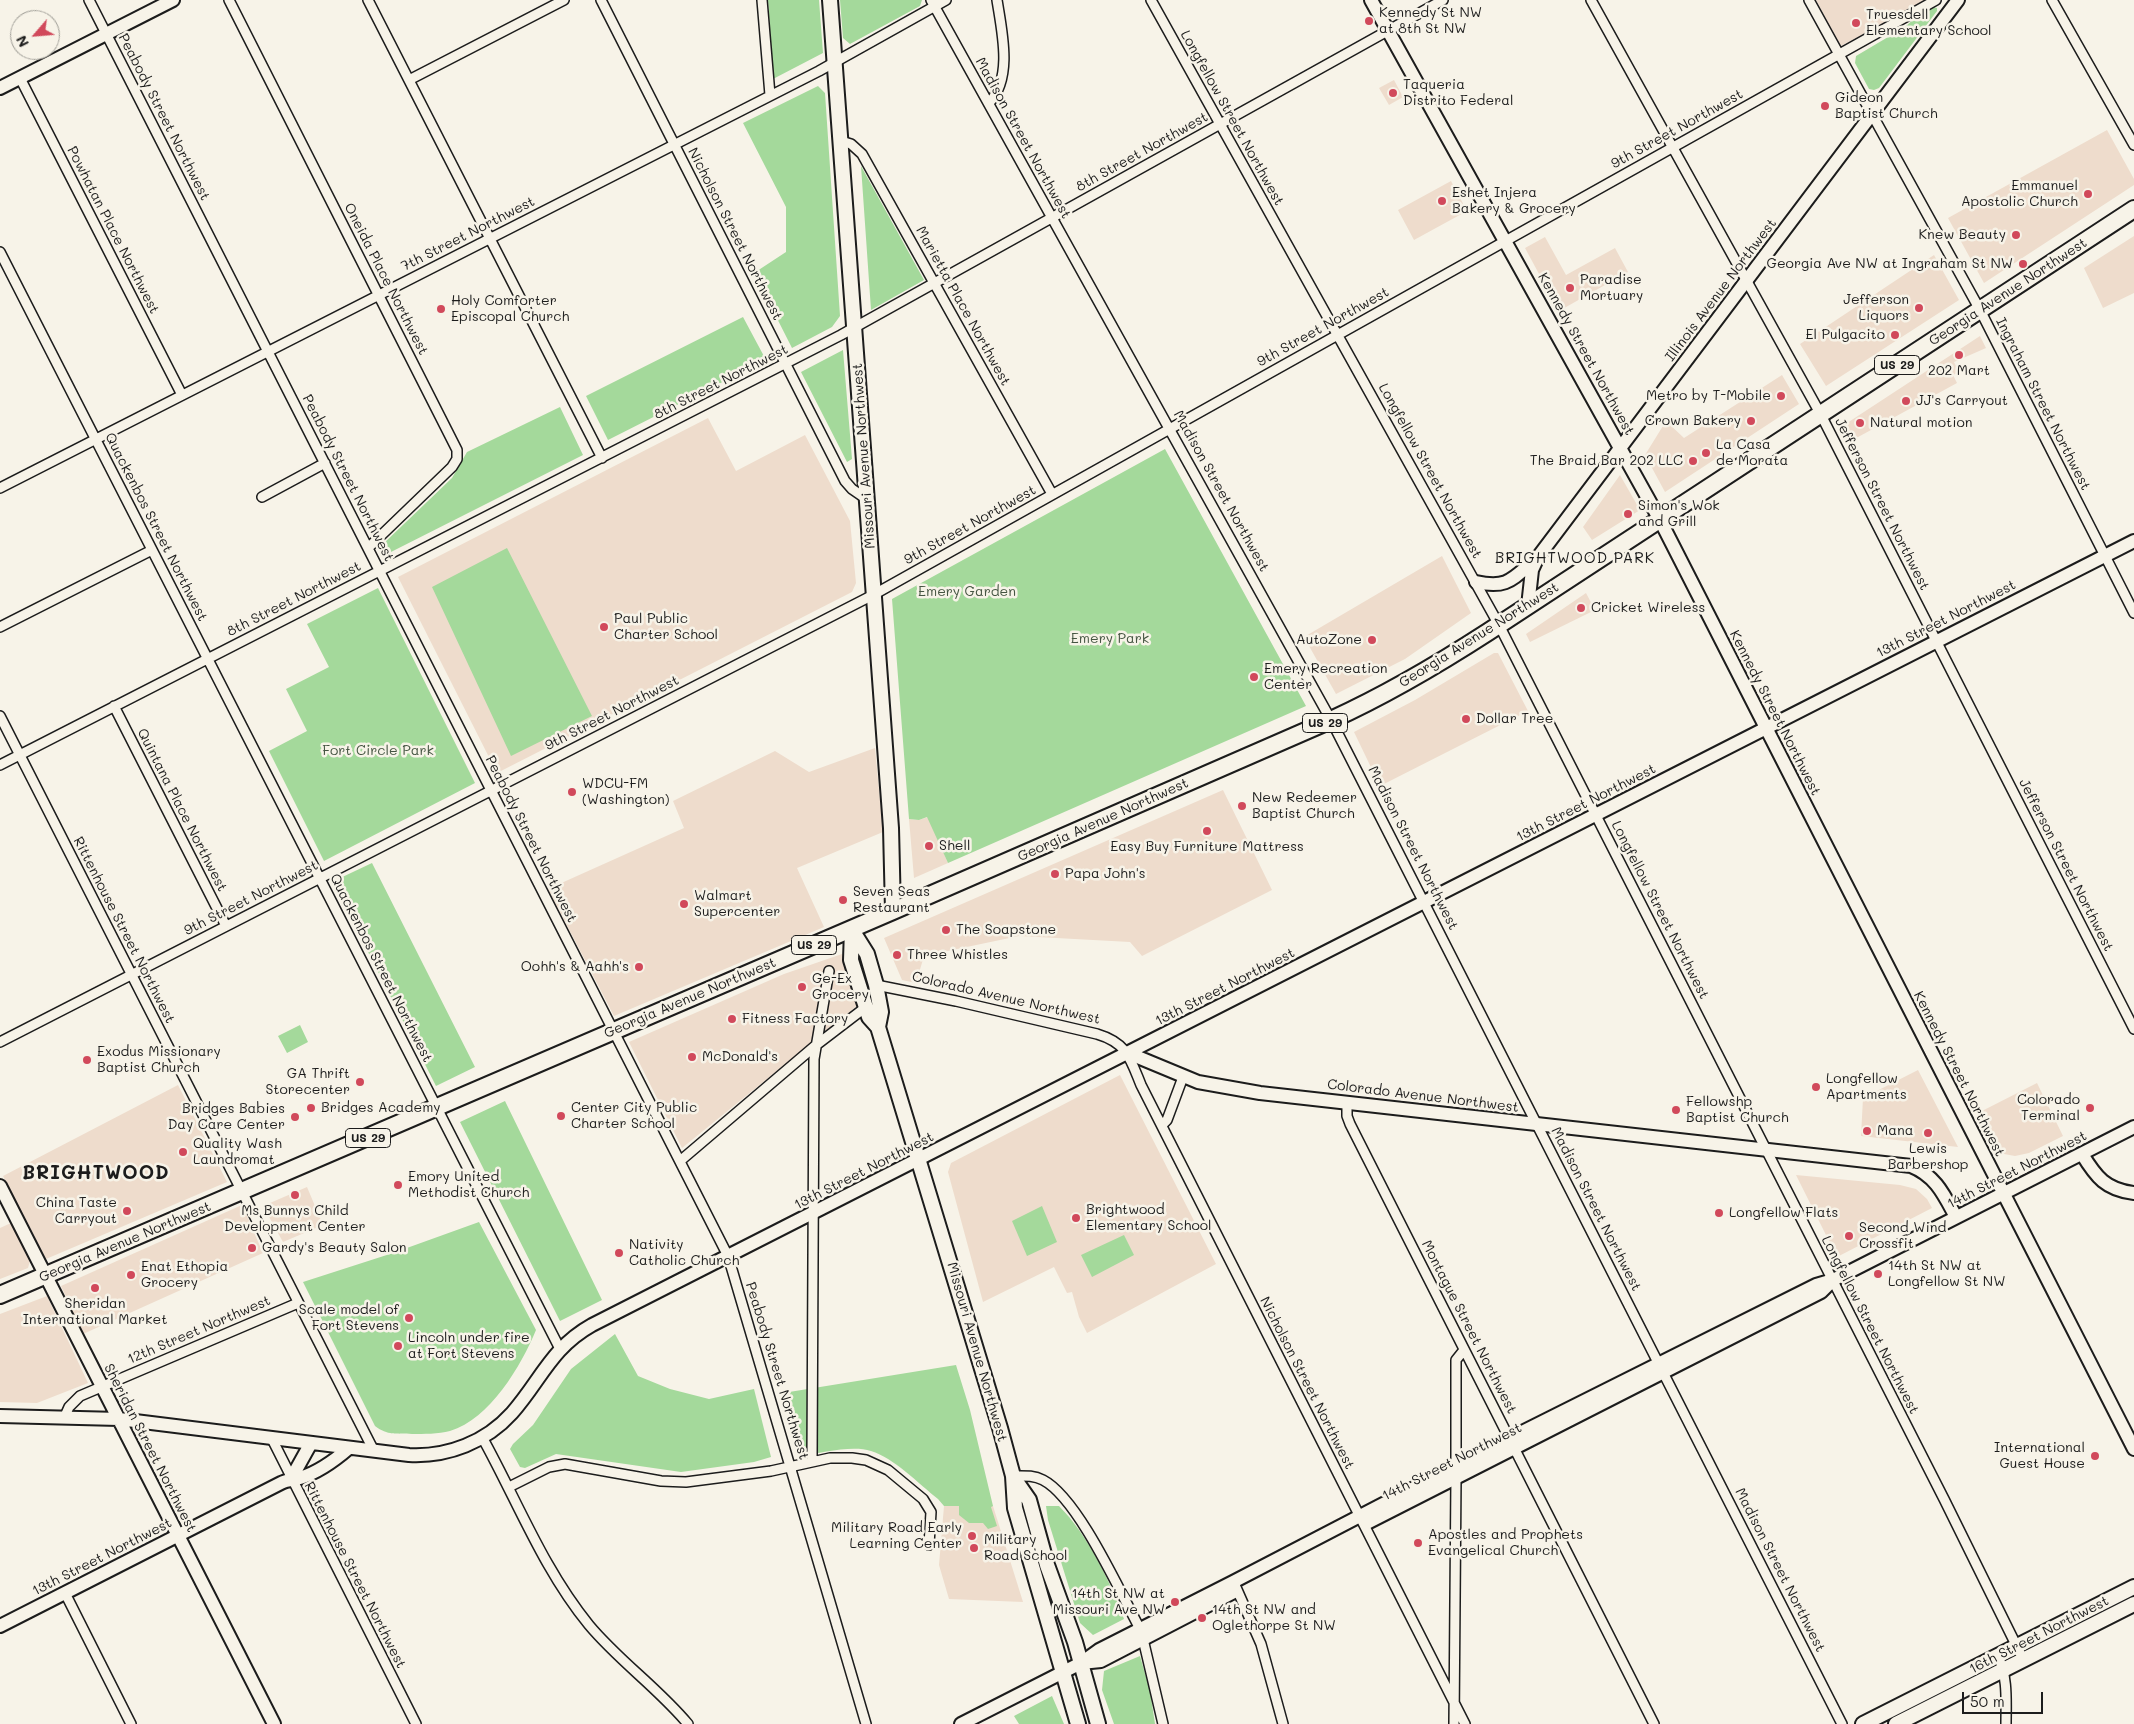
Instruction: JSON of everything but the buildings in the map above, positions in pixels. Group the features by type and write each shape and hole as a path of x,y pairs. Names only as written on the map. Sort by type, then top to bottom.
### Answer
{"highway":[{"name":"Georgia Avenue Northwest","path":"0,1295 852,929 1331,720 1418,675 1499,625 2134,209"}],"main road":[{"name":"Missouri Avenue Northwest","path":"830,0 891,828 893,911"},
{"name":"Missouri Avenue Northwest","path":"852,929 867,954 876,985 881,1012 878,1028"},
{"name":"Missouri Avenue Northwest","path":"852,929 851,960 869,1017 878,1028 920,1159 1013,1476"},
{"path":"1013,1476 1029,1500 1047,1564 1081,1663 1098,1724"},
{"path":"1013,1476 1015,1508 1078,1724"},
{"name":"16th Street Northwest","path":"1863,1724 2134,1587"},
{"name":"16th Street Northwest","path":"1896,1724 2134,1604"}],"street":[{"name":"Peabody Street Northwest","path":"89,0 728,1256 866,1724"},
{"path":"0,88 173,0"},
{"name":"Oneida Place Northwest","path":"229,0 458,454 452,467 368,548"},
{"path":"368,0 602,458"},
{"path":"409,80 564,0"},
{"name":"Nicholson Street Northwest","path":"601,0 845,482 868,500"},
{"path":"762,0 770,96"},
{"name":"7th Street Northwest","path":"1,486 96,440 770,96 835,62 933,3 946,0"},
{"path":"989,103 1000,87 1002,65 1001,27 997,0"},
{"name":"Longfellow Street Northwest","path":"1151,0 1499,625 1833,1280 2023,1659"},
{"name":"Kennedy Street Northwest","path":"1371,0 1660,520 2134,1449"},
{"name":"8th Street Northwest","path":"0,764 855,328 1443,0"},
{"name":"Jefferson Street Northwest","path":"1591,0 1821,415 2134,1029"},
{"name":"Ingraham Street Northwest","path":"1809,0 1980,310 2134,613"},
{"name":"9th Street Northwest","path":"0,1042 873,595 1936,0"},
{"name":"Illinois Avenue Northwest","path":"1528,606 1532,570 1538,557 1958,0"},
{"path":"2052,0 2134,145"},
{"name":"Madison Street Northwest","path":"933,3 1331,720 1842,1724"},
{"name":"Powhatan Place Northwest","path":"20,78 182,395"},
{"name":"Marietta Place Northwest","path":"840,141 851,144 862,154 1052,494"},
{"name":"Quackenbos Street Northwest","path":"0,252 560,1349"},
{"path":"262,497 325,463"},
{"name":"13th Street Northwest","path":"0,1416 65,1416 119,1419 409,1455 430,1455 460,1448 482,1437 498,1426 512,1412 560,1349 588,1328 2134,541"},
{"path":"0,627 152,550"},
{"path":"1476,582 1495,586 1506,583 1538,557"},
{"name":"Quintana Place Northwest","path":"114,706 226,926"},
{"name":"Rittenhouse Street Northwest","path":"0,716 374,1451"},
{"path":"812,1461 815,1046 829,971"},
{"name":"Colorado Avenue Northwest","path":"876,985 956,1001 1097,1034 1114,1041 1128,1053 1183,1077 1218,1086 1911,1166 1923,1171 1938,1184 1956,1217"},
{"path":"680,1161 815,1046 866,1007"},
{"name":"Nicholson Street Northwest","path":"1128,1053 1162,1125 1465,1724"},
{"path":"1162,1125 1167,1120 1183,1077"},
{"name":"Montague Street Northwest","path":"1347,1102 1347,1116 1350,1124 1654,1724"},
{"name":"14th Street Northwest","path":"961,1724 1081,1663 1101,1661 1142,1634 1512,1442 1661,1368 1821,1292 1833,1280 2134,1127"},
{"path":"2082,1154 2091,1169 2106,1184 2118,1191 2134,1193"},
{"name":"Sheridan Street Northwest","path":"0,1186 274,1724"},
{"name":"12th Street Northwest","path":"65,1416 69,1407 76,1399 102,1386 298,1303"},
{"path":"1454,1724 1456,1360 1464,1350"},
{"path":"482,1437 552,1571 580,1613 609,1647 664,1698 688,1724"},
{"name":"Rittenhouse Street Northwest","path":"270,1438 416,1724"},
{"path":"291,1479 311,1443"},
{"name":"13th Street Northwest","path":"0,1626 291,1479 298,1479 327,1466 349,1448"},
{"path":"509,1487 548,1467 565,1464 676,1482 752,1474 812,1461 841,1458 866,1460 898,1477 928,1505 931,1512 929,1545"},
{"path":"1013,1476 1028,1475 1044,1480 1069,1504 1097,1549 1142,1634 1164,1724"},
{"path":"1235,1586 1261,1644 1284,1724"},
{"path":"65,1593 131,1724"},
{"path":"1998,1656 2004,1669 2006,1724"}],"shaded area":[{"name":"Truesdell Elementary School","path":"1816,0 1926,0 1841,46"},
{"path":"1394,80 1403,97 1389,105 1379,88"},
{"path":"2107,130 2134,179 2134,185 1984,283 1948,218"},
{"path":"1451,181 1467,211 1414,240 1398,210"},
{"path":"2134,236 2134,293 2103,308 2084,268"},
{"path":"1545,237 1566,275 1615,248 1628,272 1559,311 1525,248"},
{"path":"1934,255 1959,300 1826,386 1800,344"},
{"path":"1980,336 1986,348 1954,362 1959,372 1953,375 1957,383 1849,442 1841,427"},
{"path":"1782,375 1799,404 1665,492 1645,455 1666,421 1684,438"},
{"name":"Paul Public Charter School","path":"708,418 736,471 805,435 850,521 856,583 852,592 497,773 398,577"},
{"path":"1620,475 1640,510 1592,540 1583,527"},
{"path":"1442,556 1471,613 1405,659 1336,694 1304,637"},
{"path":"1586,593 1595,610 1530,642 1526,634"},
{"path":"1494,653 1498,653 1528,711 1380,786 1354,732 1415,700"},
{"path":"875,748 883,832 797,868 824,927 614,1016 548,889 684,828 673,801 775,751 809,772"},
{"path":"1223,790 1272,890 1142,956 1130,942 1019,936 924,956 916,983 902,980 884,938"},
{"path":"928,817 948,863 914,878 909,819 919,820"},
{"path":"842,954 858,1005 682,1148 629,1042 784,974"},
{"path":"1918,1070 1958,1147 1861,1136 1863,1098"},
{"name":"Brightwood Elementary School","path":"1120,1075 1216,1264 1087,1333 1079,1317 1072,1292 1067,1293 1054,1267 983,1302 948,1172 951,1163"},
{"path":"2037,1083 2063,1136 2029,1153 2015,1156 2004,1154 1996,1147 1980,1112"},
{"path":"178,1085 227,1182 46,1259 3,1176"},
{"path":"1796,1175 1900,1185 1916,1189 1927,1199 1932,1208 1837,1257"},
{"path":"307,1187 323,1225 283,1242 263,1206"},
{"path":"242,1205 263,1253 83,1334 61,1286"},
{"path":"11,1223 30,1261 28,1268 0,1279 0,1228"},
{"path":"47,1296 88,1383 37,1403 0,1402 0,1314"},
{"name":"Military Road Early Learning Center","path":"944,1506 993,1506 1023,1602 949,1599 939,1565"}],"green space":[{"path":"768,0 819,0 823,53 773,79"},
{"path":"840,0 922,0 920,6 850,44 843,38"},
{"path":"1933,7 1937,8 1937,11 1879,88 1869,89 1855,63 1856,56 1905,27 1917,16"},
{"path":"818,86 825,93 840,316 832,327 792,348 754,273 786,252 786,207 743,123"},
{"path":"861,166 924,280 871,310"},
{"path":"743,317 766,360 608,440 586,396"},
{"path":"843,350 852,459 847,462 801,372"},
{"path":"560,407 583,455 387,554 382,545 452,478 467,452"},
{"name":"Emery Park","path":"1165,449 1306,706 948,863 927,817 919,820 909,819 892,599"},
{"path":"507,548 592,716 511,756 432,587"},
{"name":"Fort Circle Park","path":"378,588 475,783 324,861 269,751 307,731 286,689 329,667 307,624"},
{"path":"372,863 475,1067 436,1086 334,885 336,880"},
{"path":"300,1025 308,1042 287,1053 278,1036"},
{"path":"505,1101 602,1300 560,1321 460,1122"},
{"path":"1042,1206 1057,1242 1027,1256 1012,1221"},
{"path":"479,1222 536,1330 530,1344 513,1375 502,1390 491,1403 465,1425 450,1431 436,1433 388,1433 375,1426 303,1282 393,1253"},
{"path":"1124,1235 1134,1255 1092,1277 1081,1255"},
{"path":"615,1334 638,1376 670,1389 709,1399 754,1389 771,1457 754,1462 681,1472 556,1454 525,1468 520,1467 510,1449 513,1444 533,1425 571,1369"},
{"path":"956,1365 970,1410 993,1506 991,1507 997,1526 988,1529 983,1523 969,1523 959,1515 959,1506 944,1506 906,1472 880,1454 863,1449 846,1449 801,1456 783,1393"},
{"path":"1046,1506 1059,1506 1089,1544 1112,1589 1124,1619 1093,1635 1080,1623 1048,1520"},
{"path":"1140,1656 1150,1691 1155,1724 1114,1724 1102,1690 1104,1671"},
{"path":"1052,1696 1064,1724 1019,1724 1014,1716"}],"place":[{"name":"Kennedy St NW at 8th St NW","path":"1369,21"},
{"name":"Truesdell Elementary School","path":"1856,23"},
{"name":"Taqueria Distrito Federal","path":"1393,93"},
{"name":"Gideon Baptist Church","path":"1825,106"},
{"name":"Emmanuel Apostolic Church","path":"2088,194"},
{"name":"Eshet Injera Bakery & Grocery","path":"1442,201"},
{"name":"Knew Beauty","path":"2016,235"},
{"name":"Georgia Ave NW at Ingraham St NW","path":"2023,264"},
{"name":"Paradise Mortuary","path":"1570,288"},
{"name":"Jefferson Liquors","path":"1919,308"},
{"name":"Holy Comforter Episcopal Church","path":"441,309"},
{"name":"El Pulgacito","path":"1895,335"},
{"name":"202 Mart","path":"1959,355"},
{"name":"Metro by T-Mobile","path":"1781,396"},
{"name":"JJ's Carryout","path":"1906,401"},
{"name":"Crown Bakery","path":"1751,421"},
{"name":"Natural motion","path":"1860,423"},
{"name":"La Casa de Morata","path":"1706,453"},
{"name":"The Braid Bar 202 LLC","path":"1693,461"},
{"name":"Simon's Wok and Grill","path":"1628,514"},
{"name":"Cricket Wireless","path":"1581,608"},
{"name":"Paul Public Charter School","path":"604,627"},
{"name":"AutoZone","path":"1372,640"},
{"name":"Emery Recreation Center","path":"1254,677"},
{"name":"Dollar Tree","path":"1466,719"},
{"name":"WDCU-FM (Washington)","path":"572,792"},
{"name":"New Redeemer Baptist Church","path":"1242,806"},
{"name":"Easy Buy Furniture Mattress","path":"1207,831"},
{"name":"Shell","path":"929,846"},
{"name":"Papa John's","path":"1055,874"},
{"name":"Seven Seas Restaurant","path":"843,900"},
{"name":"Walmart Supercenter","path":"684,904"},
{"name":"The Soapstone","path":"946,930"},
{"name":"Three Whistles","path":"897,955"},
{"name":"Oohh's & Aahh's","path":"639,967"},
{"name":"Ge-Ex Grocery","path":"802,987"},
{"name":"Fitness Factory","path":"732,1019"},
{"name":"McDonald's","path":"692,1057"},
{"name":"Exodus Missionary Baptist Church","path":"87,1060"},
{"name":"GA Thrift Storecenter","path":"360,1082"},
{"name":"Longfellow Apartments","path":"1816,1087"},
{"name":"Bridges Academy","path":"311,1108"},
{"name":"Colorado Terminal","path":"2090,1108"},
{"name":"Fellowshp Baptist Church","path":"1676,1110"},
{"name":"Center City Public Charter School","path":"561,1116"},
{"name":"Bridges Babies Day Care Center","path":"295,1117"},
{"name":"Mana","path":"1867,1131"},
{"name":"Lewis Barbershop","path":"1928,1133"},
{"name":"Quality Wash Laundromat","path":"183,1152"},
{"name":"Emory United Methodist Church","path":"398,1185"},
{"name":"Ms Bunnys Child Development Center","path":"295,1195"},
{"name":"China Taste Carryout","path":"127,1211"},
{"name":"Longfellow Flats","path":"1719,1213"},
{"name":"Brightwood Elementary School","path":"1076,1218"},
{"name":"Second Wind Crossfit","path":"1849,1236"},
{"name":"Gardy's Beauty Salon","path":"252,1248"},
{"name":"Nativity Catholic Church","path":"619,1253"},
{"name":"14th St NW at Longfellow St NW","path":"1878,1274"},
{"name":"Enat Ethopia Grocery","path":"131,1275"},
{"name":"Sheridan International Market","path":"95,1288"},
{"name":"Scale model of Fort Stevens","path":"409,1318"},
{"name":"Lincoln under fire at Fort Stevens","path":"398,1346"},
{"name":"International Guest House","path":"2095,1456"},
{"name":"Military Road Early Learning Center","path":"972,1536"},
{"name":"Apostles and Prophets Evangelical Church","path":"1418,1543"},
{"name":"Military Road School","path":"974,1548"},
{"name":"14th St NW at Missouri Ave NW","path":"1175,1602"},
{"name":"14th St NW and Oglethorpe St NW","path":"1202,1618"}],"district":[{"name":"BRIGHTWOOD PARK","path":"1575,558"},
{"name":"BRIGHTWOOD","path":"96,1173"}],"park label":[{"name":"Emery Garden","path":"967,592"}]}
